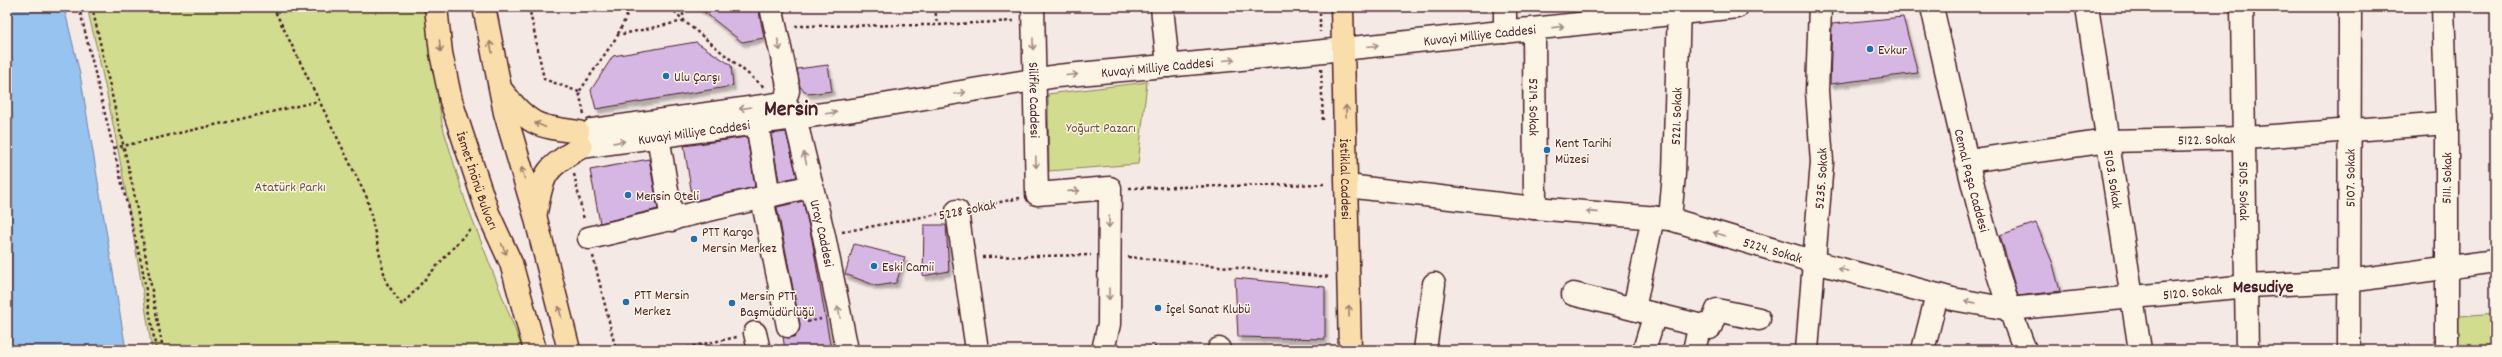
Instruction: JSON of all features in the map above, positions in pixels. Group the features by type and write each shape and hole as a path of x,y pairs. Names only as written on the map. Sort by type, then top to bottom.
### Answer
{"main road":[{"name":"İsmet İnönü Bulvarı","path":"436,7 441,53 451,101 488,213 511,263 535,350"},
{"path":"484,7 500,89 535,215 569,350"},
{"name":"İstiklal Caddesi","path":"1342,7 1350,350"},
{"path":"500,89 522,115 541,127 582,137"},
{"path":"535,215 540,185 552,165 582,137"}],"street":[{"path":"1162,7 1168,66"},
{"path":"1505,7 1505,32"},
{"name":"Kuvayi Milliye Caddesi","path":"582,137 789,110 1033,81 1057,76 1321,52 1534,30 1679,10 1737,7"},
{"name":"5235. Sokak","path":"1807,350 1822,162 1817,91 1820,7"},
{"name":"Cemal Paşa Caddesi","path":"1932,7 1967,161 2008,309 2025,350"},
{"name":"5103. Sokak","path":"2087,7 2140,350"},
{"name":"5105. Sokak","path":"2242,7 2248,286 2247,350"},
{"name":"5107. Sokak","path":"2349,350 2348,130 2350,7"},
{"name":"5111. Sokak","path":"2443,7 2446,123 2445,268 2447,350"},
{"name":"5221. Sokak","path":"1634,309 1674,174 1679,10"},
{"name":"Silifke Caddesi","path":"1033,13 1033,81 1037,194"},
{"name":"Uray Caddesi","path":"772,17 788,91 789,110 812,186 824,236 847,350"},
{"name":"5219. Sokak","path":"1534,30 1535,208"},
{"name":"Kuvayi Milliye Caddesi","path":"582,137 658,136 757,123 789,110"},
{"path":"757,123 765,198 788,326"},
{"name":"5122. Sokak","path":"1967,161 2108,141 2245,138 2446,123"},
{"path":"658,136 672,220"},
{"path":"589,238 672,220 812,186"},
{"name":"5224. Sokak","path":"1347,186 1535,208 1662,218 1814,262 1937,295 2008,309"},
{"path":"1037,194 1110,188 1108,255 1109,324 1103,350"},
{"path":"956,211 977,350"},
{"name":"5120. Sokak","path":"2008,309 2248,286 2348,281 2495,261"},
{"path":"1425,350 1434,284"},
{"path":"1573,294 1710,328 1717,310 1759,319"},
{"path":"1923,350 1937,295"},
{"path":"1644,350 1655,314"},
{"path":"1694,350 1700,325"}],"path":[{"path":"79,7 142,266 156,350"},
{"path":"92,7 124,146 163,350"},
{"path":"273,7 367,198 386,282 402,305 470,229"},
{"path":"530,7 544,79 579,92"},
{"path":"582,137 579,92 618,35 632,7"},
{"path":"670,7 684,21 789,110"},
{"path":"682,7 684,21"},
{"path":"935,7 937,25"},
{"path":"1320,7 1321,52"},
{"path":"772,17 937,25 1033,13"},
{"path":"618,35 684,21"},
{"path":"114,148 319,101"},
{"path":"1110,188 1326,184"},
{"name":"5228 sokak","path":"824,236 1037,194"},
{"path":"963,257 1108,255 1331,277"},
{"path":"1130,350 1155,347 1219,350"}],"green space":[{"name":"Atatürk Parkı","path":"87,7 426,7 442,124 465,200 523,350 152,350 115,135"},
{"name":"Yoğurt Pazarı","path":"1147,82 1138,164 1049,171 1048,94"},
{"path":"2495,313 2495,348 2463,348 2457,344 2457,322 2460,316"}],"water":[{"path":"7,7 64,7 80,74 126,350 7,350"}],"building":[{"name":"Ulu Çarşı","path":"698,7 758,7 764,38 742,42"},
{"name":"Evkur","path":"1903,17 1918,73 1830,84 1832,24"},
{"name":"Ulu Çarşı","path":"696,42 731,65 733,86 596,109 591,90 613,56"},
{"path":"828,65 832,91 809,94 800,87 797,69"},
{"path":"786,132 797,177 779,181 771,134"},
{"path":"747,137 755,187 693,201 684,146"},
{"name":"Mersin Oteli","path":"649,159 658,209 600,223 590,170"},
{"path":"803,201 812,240 831,350 785,350 783,337 790,338 796,336 800,324 777,207"},
{"path":"2036,223 2053,264 2060,291 2018,296 2000,235"},
{"path":"924,225 946,225 949,271 923,276"},
{"name":"Eski Camii","path":"854,244 905,257 896,283 877,286 845,274"},
{"path":"1235,278 1325,287 1325,339 1238,337"}],"place":[{"name":"Evkur","path":"1870,49"},
{"name":"Ulu Çarşı","path":"666,76"},
{"name":"Kent Tarihi Müzesi","path":"1547,150"},
{"name":"Mersin Oteli","path":"628,195"},
{"name":"PTT Kargo Mersin Merkez","path":"694,239"},
{"name":"Eski Camii","path":"874,266"},
{"name":"PTT Mersin Merkez","path":"626,302"},
{"name":"Mersin PTT Başmüdürlüğü","path":"732,303"},
{"name":"İçel Sanat Klubü","path":"1158,308"}],"district":[{"name":"Mersin","path":"791,107"},
{"name":"Mesudiye","path":"2263,286"}]}
